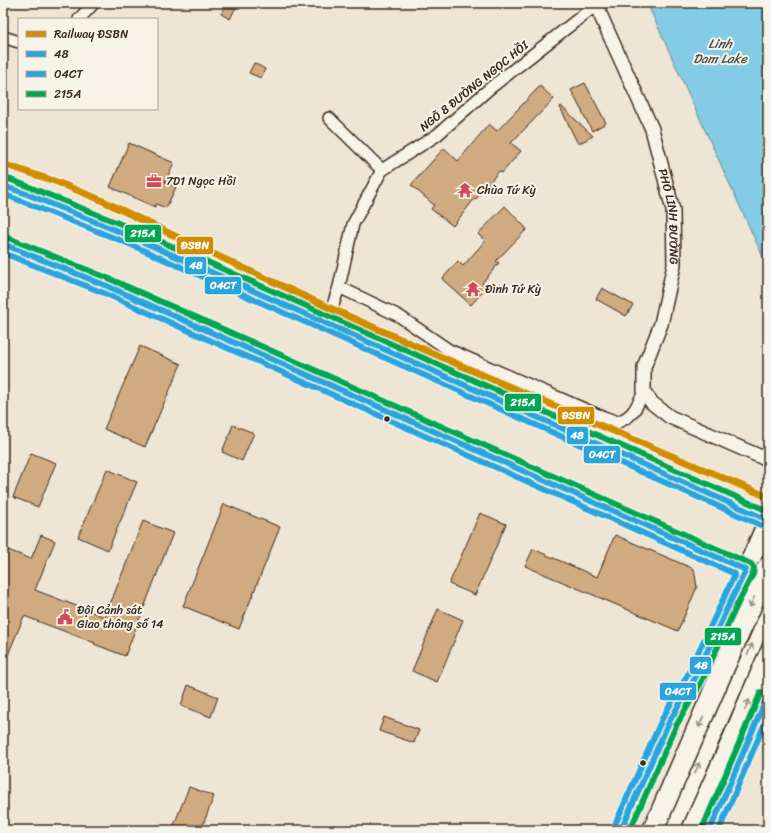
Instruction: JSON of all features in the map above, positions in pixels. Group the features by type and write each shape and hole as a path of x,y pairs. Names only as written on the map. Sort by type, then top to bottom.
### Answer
{"highway":[{"path":"3,186 130,236 768,520 694,680 669,722 621,830"},
{"path":"3,244 122,292 768,580"},
{"path":"653,830 768,567"},
{"path":"672,830 768,607"},
{"path":"692,830 768,657"},
{"path":"685,797 712,826 742,759 768,694"}],"street":[{"path":"81,18 94,3"},
{"name":"NGÕ 8 ĐƯỜNG NGỌC HỒI","path":"327,323 339,288 353,224 382,170 437,135 489,89 595,4"},
{"name":"PHỐ LINH ĐƯỜNG","path":"595,4 652,129 673,210 674,265 661,324 644,367 644,392"},
{"path":"3,37 18,42"},
{"path":"329,118 382,170"},
{"path":"339,288 399,316 449,350 577,406 618,422 626,419 634,411 644,392 652,403 670,417 768,460"}],"water":[{"name":"Linh Dam Lake","path":"647,3 768,3 768,264 763,257"}],"building":[{"path":"227,3 238,3 230,19 221,14"},
{"path":"254,63 265,69 261,78 249,73"},
{"path":"585,83 606,123 592,131 571,90"},
{"name":"Chùa Tứ Kỳ","path":"540,86 554,99 511,143 521,151 502,173 499,171 453,226 431,209 434,205 411,185 444,148 458,161 489,124 497,131"},
{"path":"561,106 593,136 578,144 560,107"},
{"path":"129,143 174,163 165,182 176,187 166,208 156,204 155,207 110,187"},
{"path":"505,206 527,229 496,261 499,263 482,283 487,287 471,305 442,279 458,261 463,266 485,241 478,234"},
{"path":"602,288 633,305 626,316 596,299"},
{"path":"140,346 181,364 145,447 104,429"},
{"path":"233,425 254,433 242,461 222,452"},
{"path":"31,453 56,463 38,507 13,497"},
{"path":"107,469 137,482 108,550 78,537"},
{"path":"224,504 280,527 239,629 183,606"},
{"path":"480,513 506,524 475,595 449,584"},
{"path":"143,521 173,533 125,656 24,616 3,667 3,548 31,559 41,535 55,541 35,590 105,617"},
{"path":"615,535 694,569 697,587 678,631 525,566 533,549 597,577"},
{"path":"438,609 463,620 437,682 412,671"},
{"path":"188,685 218,697 211,717 181,706"},
{"path":"384,717 419,730 414,743 379,731"},
{"path":"189,787 214,796 201,830 172,830"}],"rail line":[{"name":"ĐSBN","path":"3,164 57,182 101,200 332,309 768,497"}],"transit line":[{"name":"215A","path":"6,178 133,229 768,511"},
{"name":"48","path":"3,186 130,236 768,520"},
{"name":"04CT","path":"3,194 127,243 765,527"},
{"name":"215A","path":"6,237 110,279 751,564 754,568 753,574 701,683 676,726 630,830"},
{"name":"48","path":"3,244 107,286 746,570 694,680 669,722 621,830"},
{"name":"04CT","path":"3,253 104,293 735,574 687,676 662,719 614,827"},
{"name":"215A","path":"703,827 761,692"},
{"name":"48","path":"710,830 768,695"},
{"name":"04CT","path":"719,830 768,716"}],"place":[{"name":"7D1 Ngọc Hồi","path":"154,181"},
{"name":"Chùa Tứ Kỳ","path":"465,190"},
{"name":"Đình Tứ Kỳ","path":"473,289"},
{"name":"Đội Cảnh sát Giao thông số 14","path":"65,617"}]}
